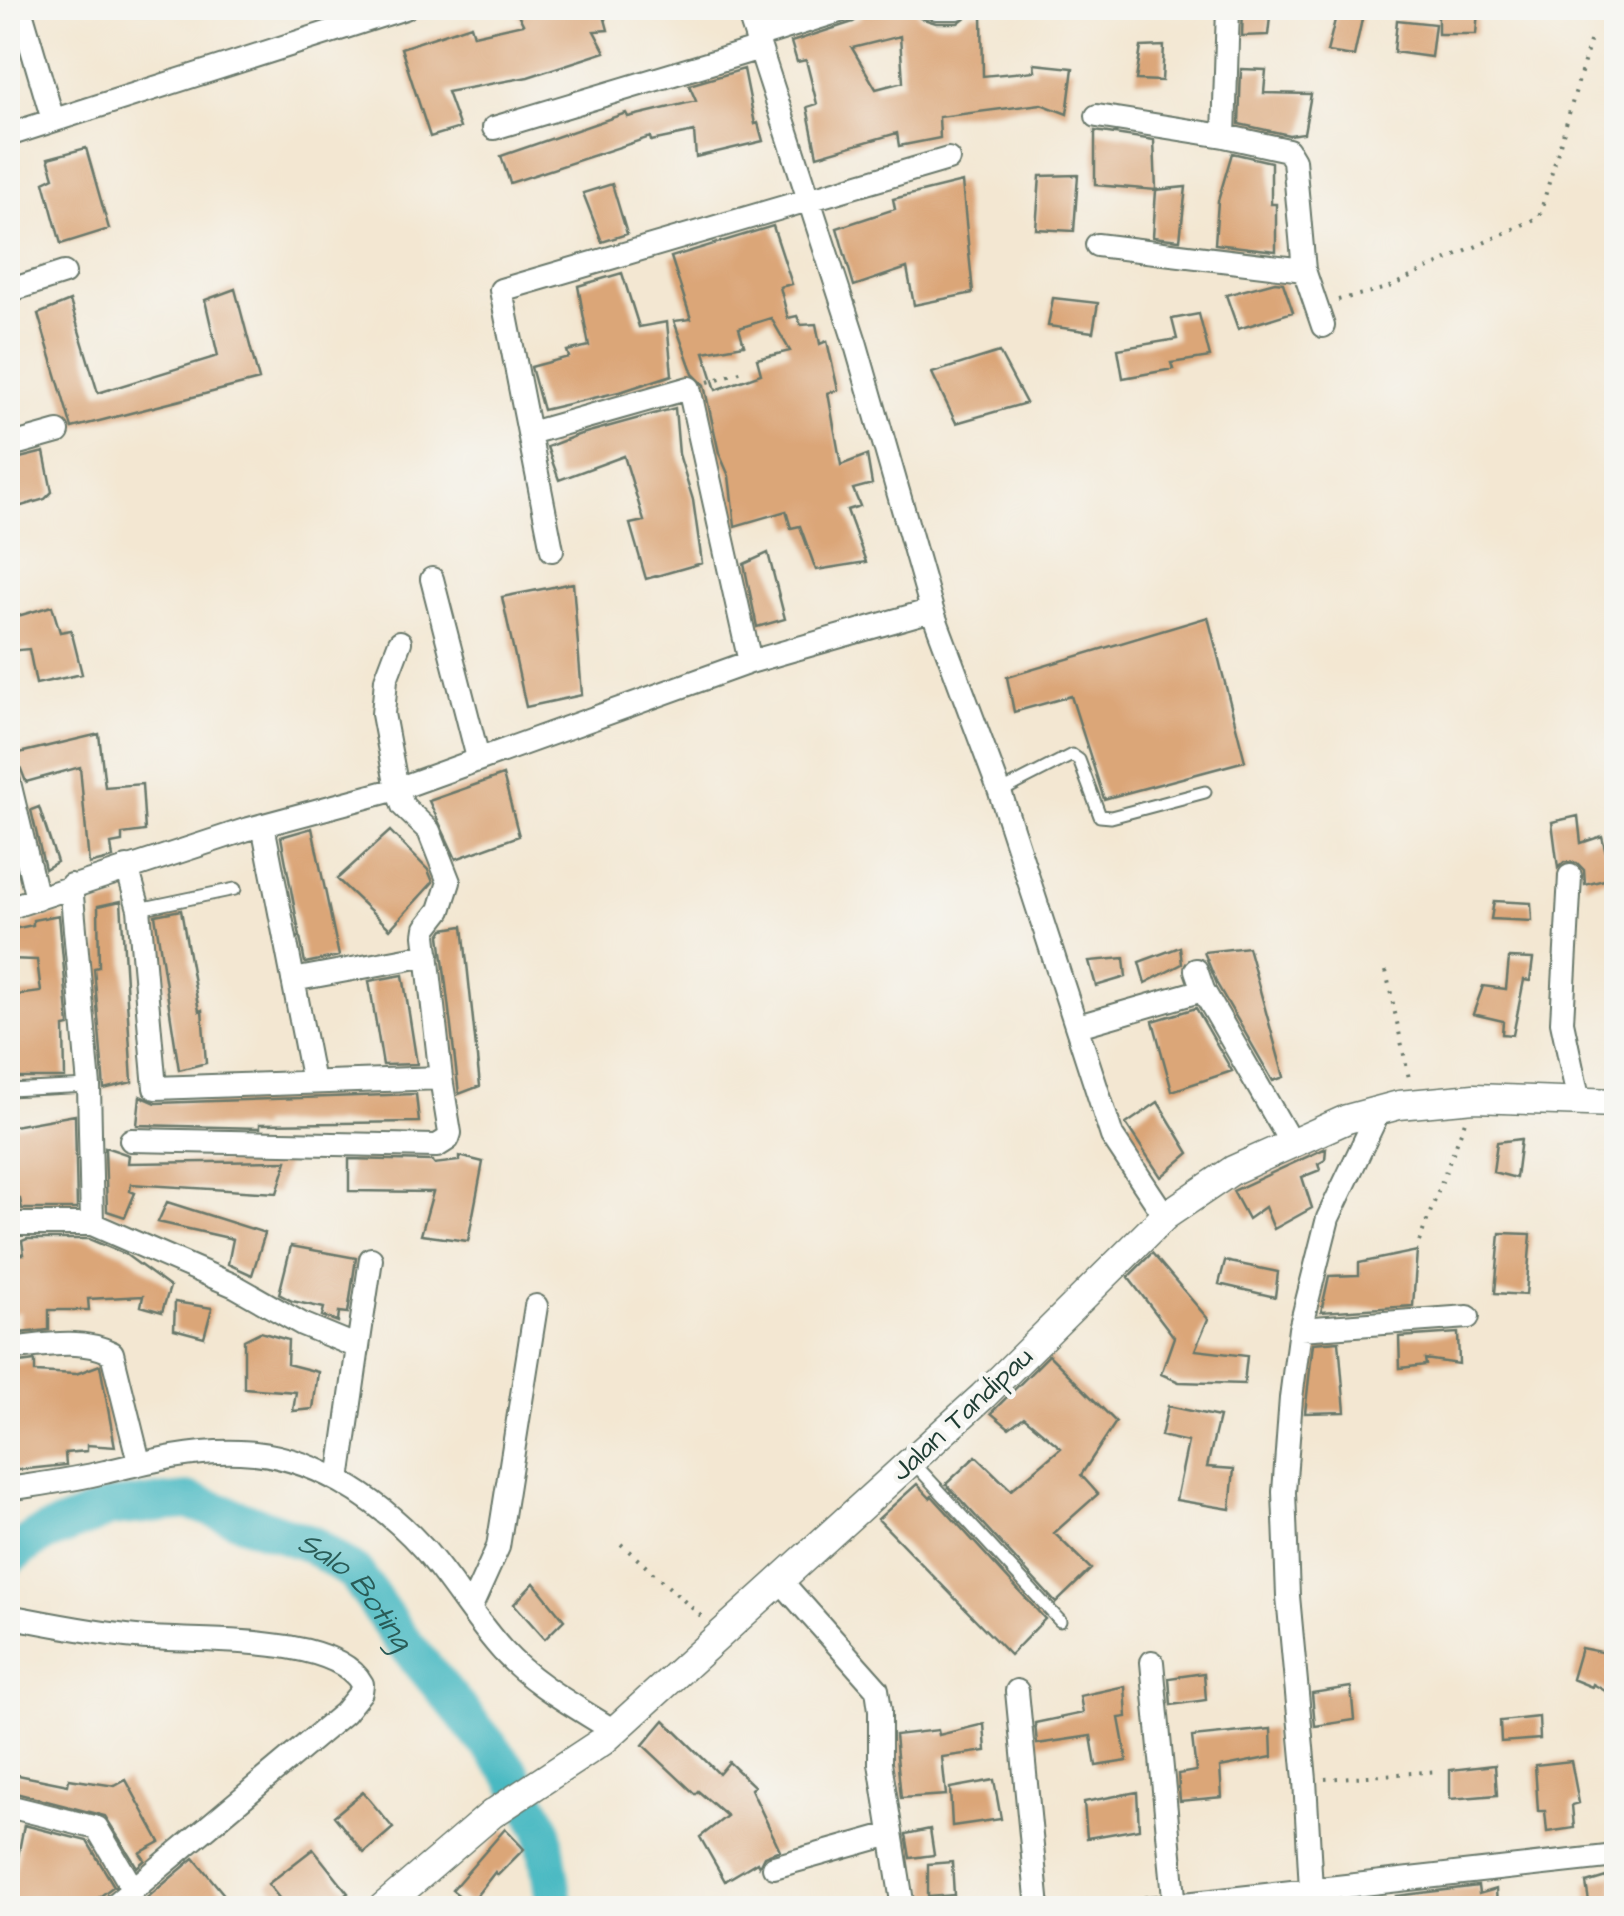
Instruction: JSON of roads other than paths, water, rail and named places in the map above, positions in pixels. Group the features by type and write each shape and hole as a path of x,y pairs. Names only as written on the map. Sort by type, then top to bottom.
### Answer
{"street":[{"path":"20,8 53,120"},
{"path":"8,135 405,8"},
{"path":"746,8 856,344 932,610 1000,792 1112,1136 1164,1216"},
{"path":"494,128 758,42 849,8"},
{"path":"936,8 957,8"},
{"path":"1224,136 1228,8"},
{"path":"1097,116 1281,147 1292,154 1304,270 1319,316"},
{"path":"552,550 501,290 948,159"},
{"path":"1096,246 1304,270"},
{"path":"8,291 64,273"},
{"path":"530,433 690,388 750,662"},
{"path":"8,446 58,432"},
{"path":"432,579 478,758"},
{"path":"8,908 262,825 397,789 750,662 932,610"},
{"path":"131,1140 437,1146 448,1140 426,928 440,910 449,882 429,831 403,806 397,789 382,714 386,679 400,642"},
{"path":"8,778 37,899"},
{"path":"262,825 313,1082"},
{"path":"127,868 140,909 155,1088 441,1078"},
{"path":"1570,876 1562,1022 1579,1102"},
{"path":"71,885 88,1086 92,1224"},
{"path":"293,980 428,955"},
{"path":"1078,1026 1199,980 1290,1142"},
{"name":"Jalan Tandipau","path":"382,1908 492,1814 608,1736 982,1396 1164,1216 1233,1170 1290,1142 1380,1109 1414,1102 1474,1098 1616,1103"},
{"path":"1311,1899 1284,1492 1300,1329 1328,1218 1380,1109"},
{"path":"8,1224 92,1224 235,1286 302,1324 358,1347"},
{"path":"339,1480 371,1259"},
{"path":"470,1609 498,1547 536,1306"},
{"path":"1300,1329 1468,1317"},
{"path":"8,1349 96,1345 112,1353 139,1462"},
{"path":"8,1488 195,1454 252,1452 301,1463 339,1480 411,1536 503,1651 532,1679 608,1736"},
{"path":"779,1579 877,1689 880,1764 903,1908"},
{"path":"8,1616 99,1634 260,1643 304,1650 325,1657 360,1679 361,1692 344,1713 111,1908"},
{"path":"1152,1662 1175,1907"},
{"path":"1017,1691 1038,1908"},
{"path":"8,1806 97,1828 134,1889"},
{"path":"774,1867 891,1834"},
{"path":"1148,1908 1311,1899 1616,1856"}],"lane":[{"path":"1000,792 1072,755 1080,760 1100,816 1205,792"},
{"path":"140,909 235,890"},
{"path":"8,1090 88,1086"},
{"path":"911,1460 1060,1621"}],"waterway":[{"name":"Salo Boting","path":"8,1558 37,1537 110,1508 190,1501 313,1545 356,1574 398,1635 511,1772 543,1829 555,1908"}]}
